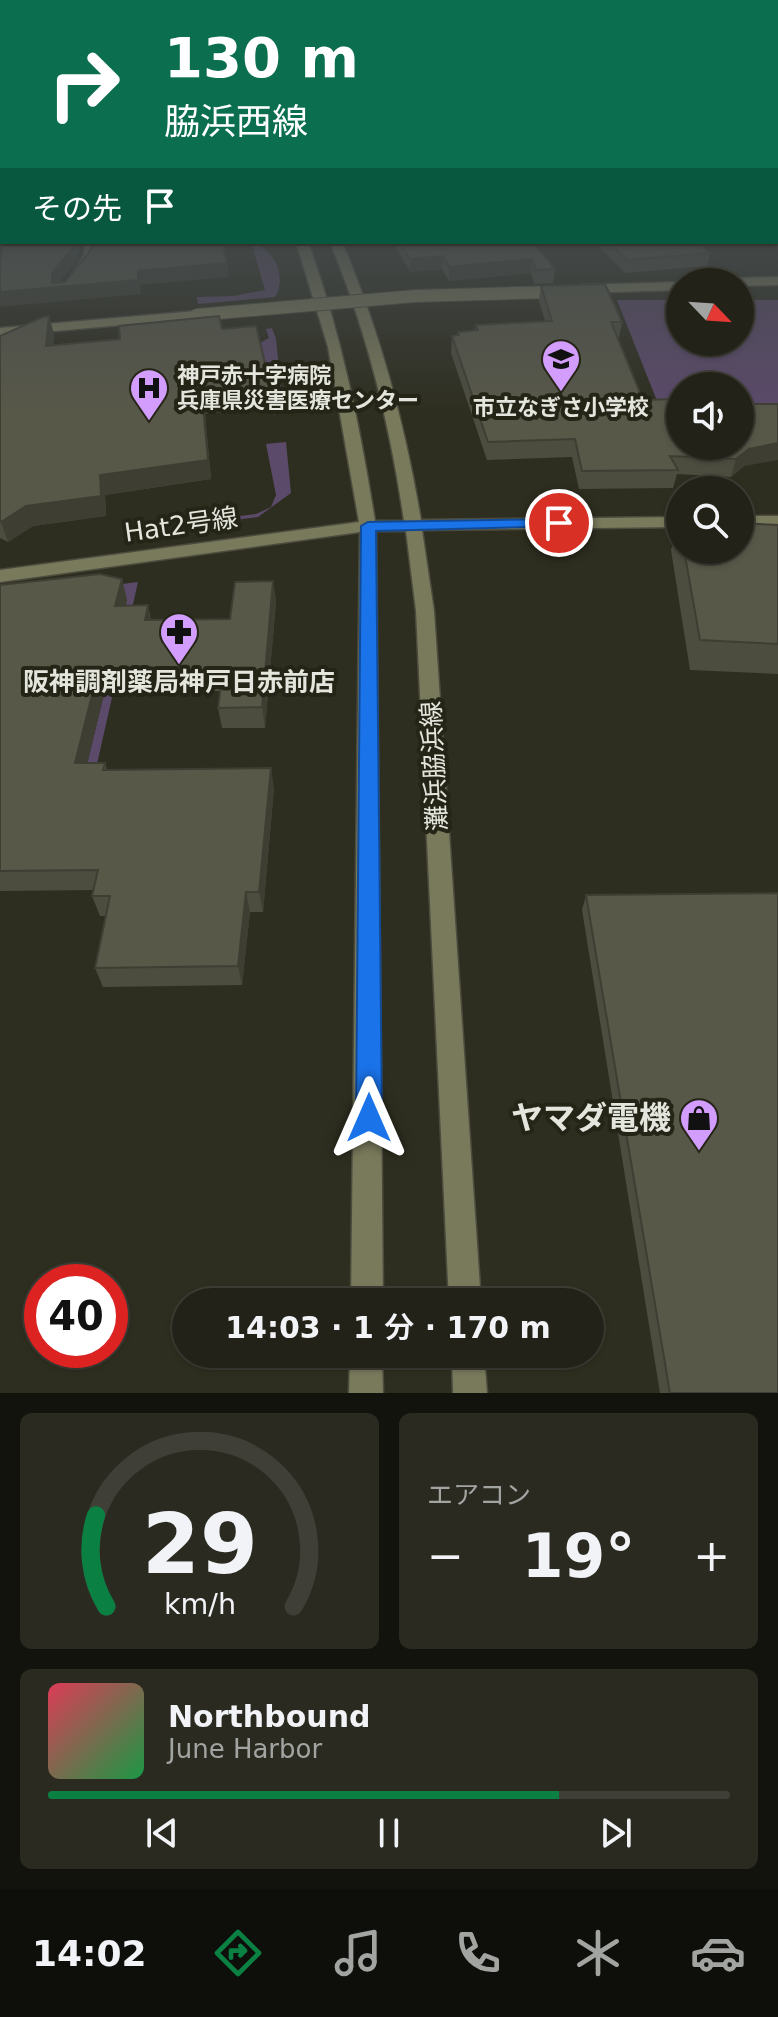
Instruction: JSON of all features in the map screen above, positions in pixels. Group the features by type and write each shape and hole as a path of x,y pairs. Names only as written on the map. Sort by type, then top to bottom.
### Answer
{"street":[{"path":"315,282 335,342 349,404 368,526 367,1288"},
{"name":"灘浜脇浜線","path":"354,282 388,387 414,525 425,611 464,1288"},
{"path":"0,332 415,296 666,288"},
{"path":"754,521 778,521"},
{"name":"Hat2号線","path":"0,576 368,526 666,522"},
{"path":"366,1368 366,1393"},
{"path":"469,1368 470,1393"}],"shaded area":[{"path":"263,282 280,282 275,297 198,304 197,297 233,296 265,290"},
{"path":"617,300 666,300 666,356 754,356 754,300 778,300 778,408 754,409 754,372 666,372 666,411 661,411"},
{"path":"272,328 276,339 283,409 274,415 258,344 269,338 266,329"},
{"path":"286,442 291,493 258,517 191,526 191,522 256,514 271,507 276,495 266,444"},
{"path":"138,582 95,773 85,773 126,603 68,591"}],"building":[{"path":"0,282 115,282 0,292"},
{"path":"605,284 622,322 611,322 643,400 666,399 666,460 672,460 678,470 582,471 575,439 488,442 452,336 459,335 458,332 478,330 476,325 552,321 541,286"},
{"path":"49,316 46,346 120,339 119,326 219,316 222,329 256,326 271,388 202,395 208,460 100,475 101,496 26,506 1,522 0,336"},
{"path":"754,404 778,404 778,443 754,448"},
{"path":"754,524 778,525 778,644 700,640 686,564 754,564"},
{"path":"100,574 122,579 115,606 148,605 145,620 230,619 235,582 273,581 262,707 218,708 223,670 98,671 75,763 105,763 103,770 271,768 259,892 246,892 238,966 95,968 110,896 92,896 98,870 0,871 0,585"},
{"name":"ヤマダ電機","path":"778,893 778,1393 670,1393 586,895"}],"place":[{"name":"市立なぎさ小学校","path":"561,393"},
{"name":"神戸赤十字病院 兵庫県災害医療センター","path":"149,422"},
{"name":"阪神調剤薬局神戸日赤前店","path":"179,666"},
{"name":"ヤマダ電機","path":"699,1152"}],"route":[{"path":"369,1118 368,526 559,523"}]}
